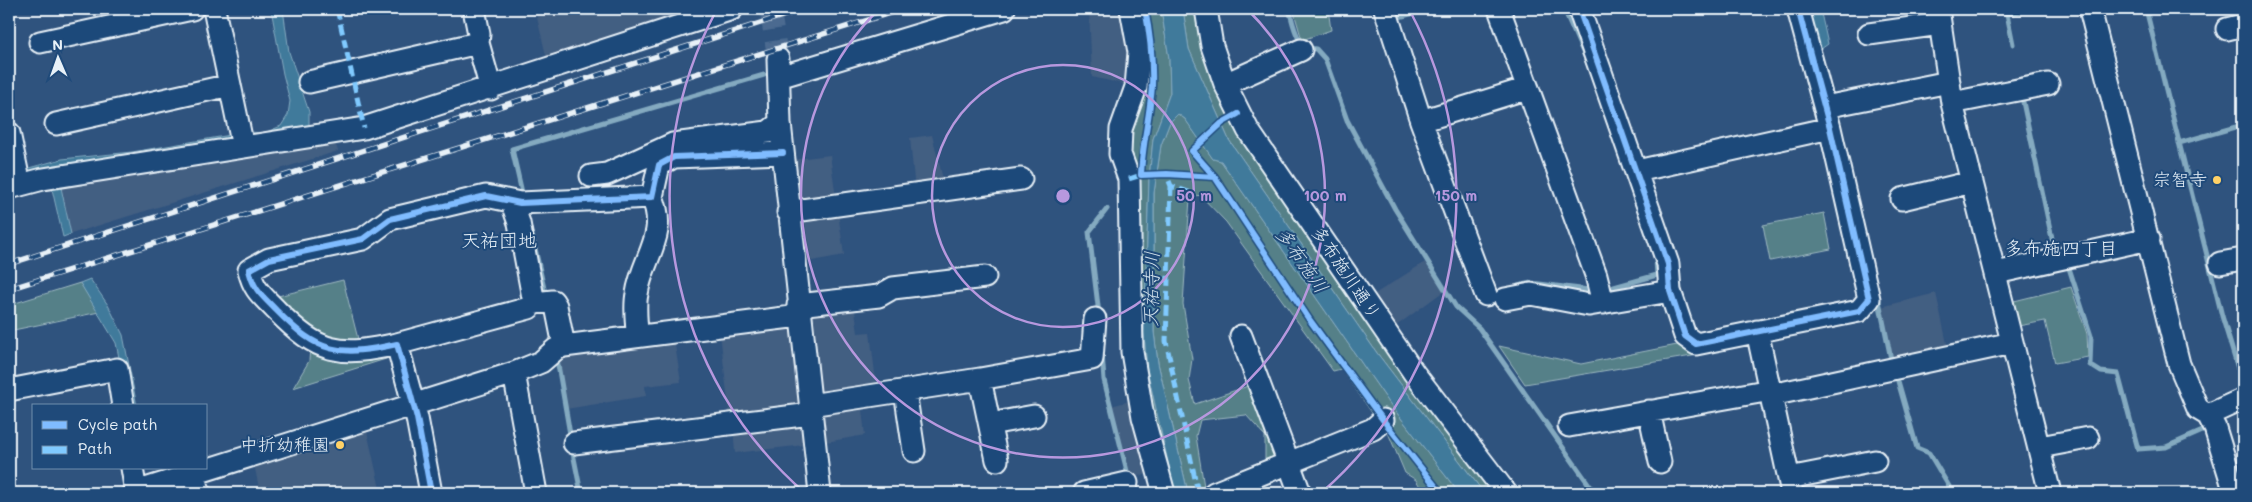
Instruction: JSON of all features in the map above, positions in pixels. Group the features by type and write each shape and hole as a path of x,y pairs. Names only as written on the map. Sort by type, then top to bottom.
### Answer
{"street":[{"path":"40,42 192,9"},
{"path":"214,9 243,148"},
{"path":"474,9 479,34 478,43 491,89"},
{"path":"9,133 15,163 14,186 43,179 364,128 491,89 732,9"},
{"path":"820,493 788,212 780,124 778,68 1004,9"},
{"path":"1131,9 1139,52 1136,87 1121,129 1120,154 1129,179 1132,352 1143,417 1164,493"},
{"name":"多布施川通り","path":"1206,9 1212,46 1225,84 1238,114 1254,140 1414,373 1506,493"},
{"path":"1385,9 1421,121 1495,297 1531,294 1589,305 1670,291"},
{"path":"1499,9 1596,275 1603,303"},
{"path":"1579,9 1668,264 1670,291 1684,336 1696,344 1859,311 1869,299 1830,128 1832,106 1812,68 1798,9"},
{"path":"2090,9 2179,364 2198,409 2208,415 2215,428 2235,493"},
{"path":"1869,34 1939,16 1950,92 2050,493"},
{"path":"309,82 478,43"},
{"path":"1225,84 1301,50"},
{"path":"1832,106 1950,92 2048,84"},
{"path":"56,124 230,85"},
{"path":"1421,121 1528,88"},
{"path":"592,176 608,174 672,144 768,132 780,124"},
{"path":"1637,171 1830,128"},
{"path":"637,336 636,294 658,228 658,211 652,197 659,165 674,157 783,153"},
{"path":"788,212 1022,180"},
{"path":"1902,199 1972,182"},
{"path":"521,203 519,224 534,302 530,308 397,344 366,351 343,351 327,348 303,336 253,286 250,270 269,259 363,239 390,219 486,196 521,203 652,197"},
{"path":"1996,273 2149,239"},
{"path":"2220,262 2243,259"},
{"path":"133,470 143,490 197,484 412,406 514,373 541,362 556,348 879,296 893,288 985,277"},
{"path":"534,302 553,301 556,306 564,346"},
{"path":"574,443 810,409 1092,359 1095,319"},
{"path":"1757,331 1790,486 1875,461"},
{"path":"1241,336 1300,493"},
{"path":"1569,426 1771,390 1781,393 2012,343"},
{"path":"397,344 412,406 417,418 431,493"},
{"path":"9,390 117,369 123,404"},
{"path":"514,373 536,493"},
{"path":"980,379 997,460"},
{"path":"905,391 914,451"},
{"path":"2208,415 2243,399"},
{"path":"1649,412 1660,462"},
{"path":"990,424 1034,416"},
{"path":"1214,493 1374,429 1383,420"},
{"path":"2040,448 2088,438"},
{"path":"1084,493 1127,483"}],"shaded area":[{"path":"535,9 707,9 548,64"},
{"path":"1089,9 1124,9 1133,54 1128,85 1092,77"},
{"path":"932,135 945,187 915,191 910,138"},
{"path":"334,139 338,151 71,234 60,183"},
{"path":"830,155 844,255 801,263 790,160"},
{"path":"1425,262 1444,291 1392,329 1370,297"},
{"path":"1936,293 1949,353 1894,363 1881,307"},
{"path":"854,303 858,333 870,332 877,390 816,398 806,308"},
{"path":"794,324 802,411 730,419 720,333"},
{"path":"674,339 681,382 645,386 646,396 566,409 558,355"},
{"path":"1137,399 1153,474 1130,477 1111,406"},
{"path":"861,402 865,435 821,443 817,409"},
{"path":"803,419 805,445 735,453 733,427"},
{"name":"中折幼稚園","path":"366,427 381,493 260,493 254,464"}],"green space":[{"path":"1137,9 1161,9 1169,58 1170,93 1153,139 1149,179 1144,333 1147,369 1175,493 1168,493 1135,350 1135,190 1130,139"},
{"path":"1183,9 1194,9 1211,80 1246,141 1495,493 1484,493 1377,353 1229,140 1189,49"},
{"path":"1293,9 1328,9 1331,30 1302,40"},
{"path":"1178,114 1185,119 1213,159 1221,161 1390,404 1459,493 1424,493 1416,480 1405,473 1386,428 1377,420 1341,369 1333,371 1226,222 1200,195 1190,198 1183,304 1192,359 1189,380 1195,404 1254,384 1282,461 1265,468 1265,436 1246,415 1200,420 1196,436 1205,493 1188,493 1158,363 1154,332 1154,193 1161,145 1170,122"},
{"path":"1824,213 1831,249 1770,261 1763,225"},
{"path":"343,280 359,343 344,341 321,334 294,316 274,297"},
{"path":"80,283 99,312 9,331 9,305"},
{"path":"2071,287 2087,334 2088,357 2055,363 2045,321 2013,327 2006,303"},
{"path":"1682,344 1697,348 1698,355 1525,384 1499,346 1581,364"},
{"path":"310,347 384,353 389,358 293,388 309,361"}],"water":[{"path":"271,9 283,9 289,52 309,112 309,129 60,183 71,234 63,237 49,176 28,174 25,169 62,159 132,152 248,132 264,133 281,126 288,115 290,101"},
{"path":"1161,9 1183,9 1189,49 1229,140 1377,353 1484,493 1459,493 1390,404 1221,161 1213,159 1185,119 1178,114 1170,122 1161,145 1154,193 1154,332 1158,363 1188,493 1175,493 1147,369 1144,333 1149,179 1153,139 1170,93 1169,58"},
{"path":"1807,9 1820,9 1828,44 1821,49 1826,71 1824,73"},
{"path":"90,279 108,305 123,335 137,404 129,404 116,343 80,283"}],"waterway":[{"path":"1289,9 1294,29 1300,40 1309,48 1316,49 1325,59 1347,120 1395,209 1456,307 1479,328 1595,493"},
{"path":"1395,18 1429,9"},
{"path":"1564,9 1593,75"},
{"path":"2000,9 2007,14 2013,44"},
{"path":"2007,14 2035,9"},
{"path":"2146,9 2222,316 2243,385"},
{"path":"523,197 512,149 764,75"},
{"path":"2023,102 2054,248"},
{"path":"2179,143 2243,125"},
{"path":"1099,314 1089,232 1107,209"},
{"path":"532,235 545,293"},
{"path":"1614,287 1657,275 1656,260"},
{"path":"2069,268 2091,336 2090,365 2101,372 2118,374 2138,449 2166,447 2207,429 2209,431"},
{"path":"1518,286 1531,283 1589,290"},
{"path":"1878,296 1892,364"},
{"path":"1102,353 1104,380 1129,479"},
{"path":"557,359 571,440"},
{"path":"1896,374 1917,448 1929,453 1953,493"},
{"path":"572,448 581,493"}],"tunnel":[{"path":"770,9 778,59"}],"railway":[{"path":"9,264 804,9"},
{"path":"9,289 903,9"}],"marked path":[{"path":"337,9 364,128"},
{"path":"1129,179 1141,175"},
{"path":"1169,181 1171,186 1194,194"},
{"path":"1171,186 1166,341 1198,493"}],"cycle path":[{"path":"1145,9 1151,47 1152,86 1141,175 1167,174 1215,177 1309,319 1383,420 1441,493"},
{"path":"1579,9 1668,264 1670,291 1685,336 1696,344 1859,311 1869,299 1830,128 1798,9"},
{"path":"1215,177 1192,151 1222,123 1238,114"},
{"path":"431,493 417,418 397,344 345,351 318,344 291,325 263,296 253,283 249,270 269,259 363,239 390,219 486,196 520,203 652,197 659,165 674,157 783,153"}],"place":[{"name":"宗智寺","path":"2217,180"},
{"name":"中折幼稚園","path":"340,445"}],"district":[{"name":"天祐団地","path":"499,240"},
{"name":"多布施四丁目","path":"2061,248"}],"water label":[{"name":"多布施川","path":"1302,260"},
{"name":"天祐寺川","path":"1151,289"}]}
